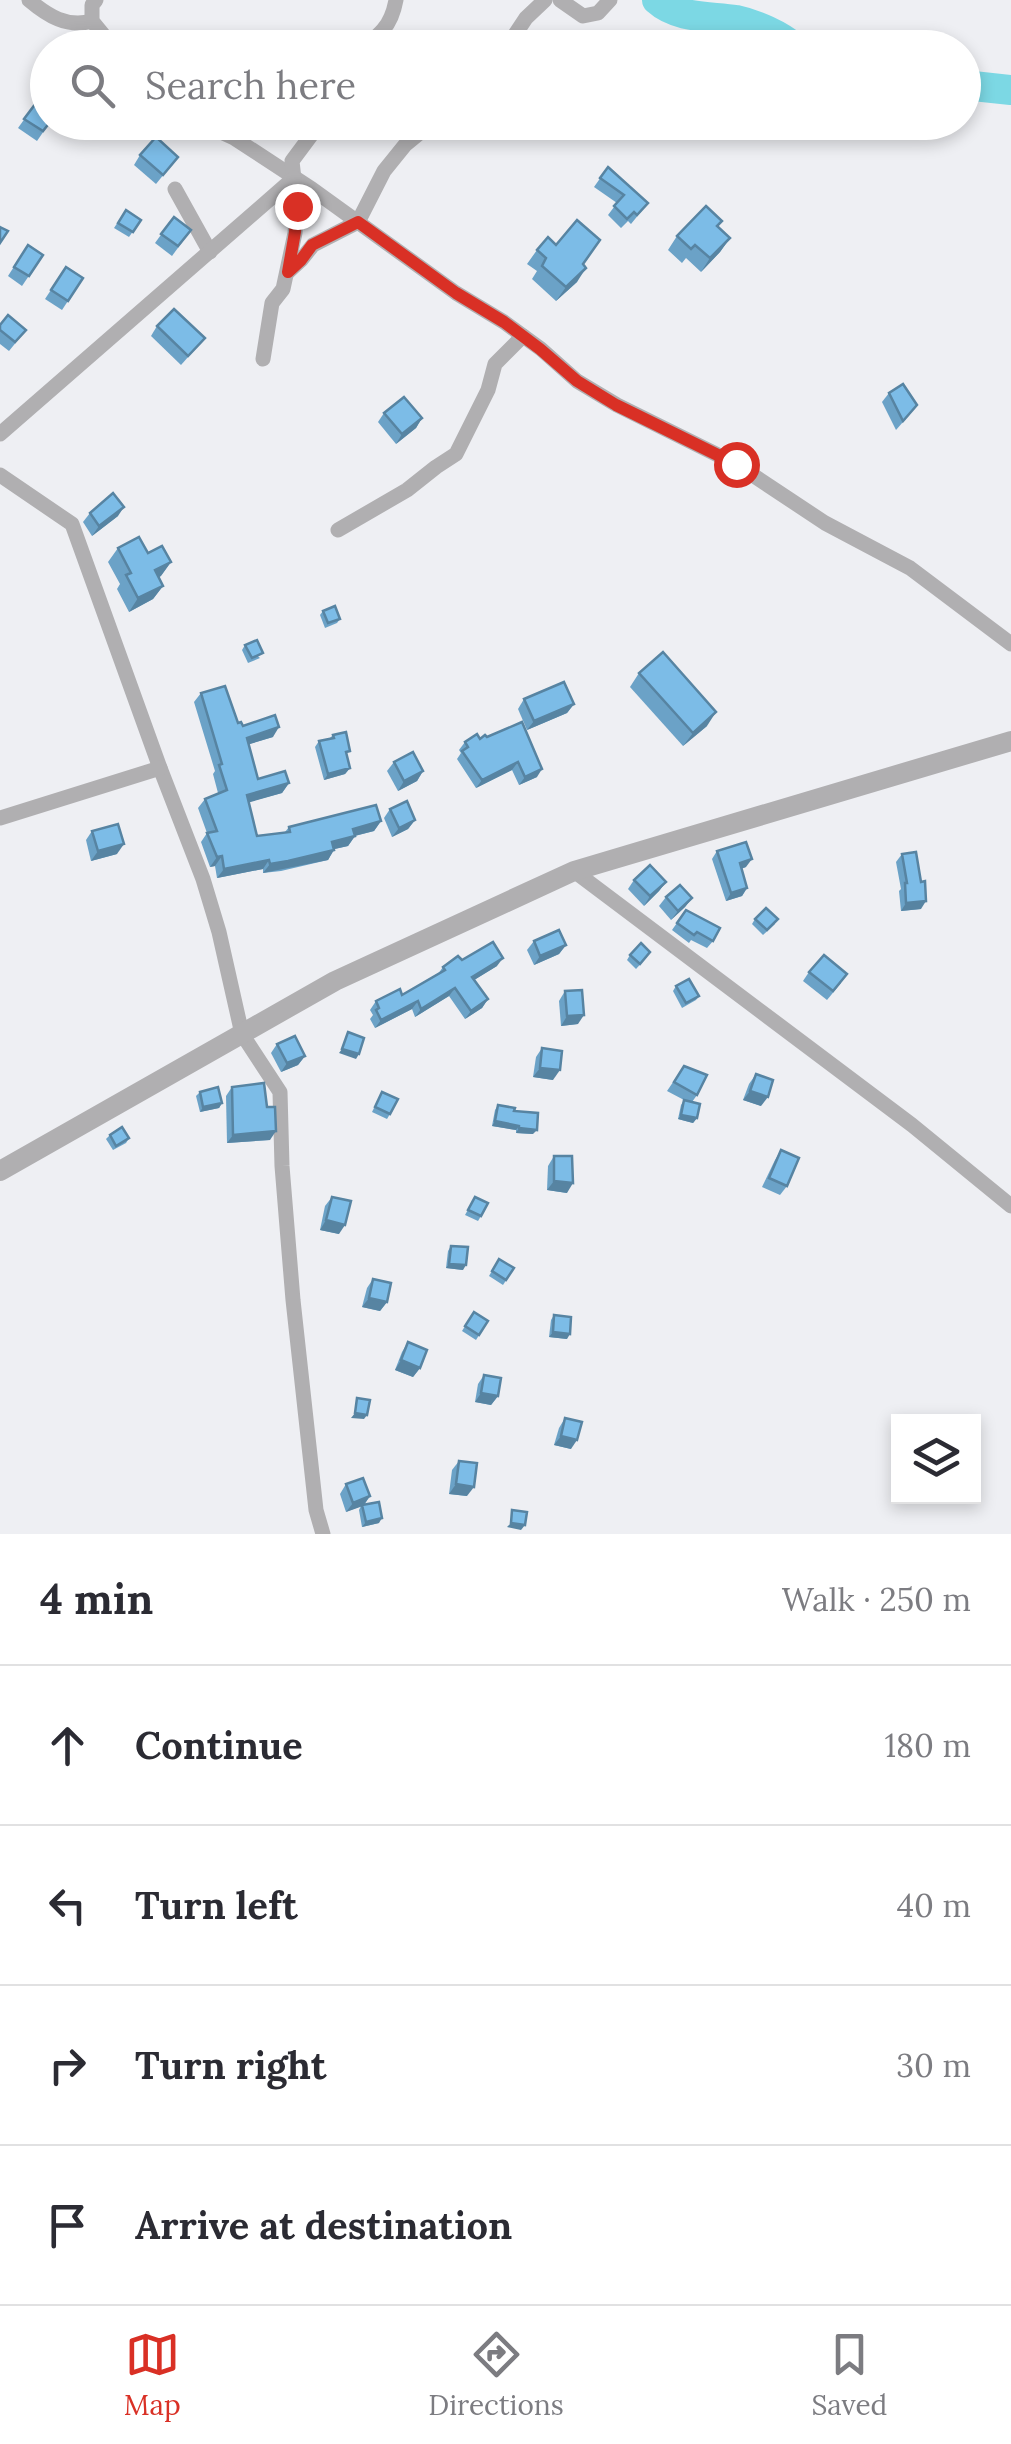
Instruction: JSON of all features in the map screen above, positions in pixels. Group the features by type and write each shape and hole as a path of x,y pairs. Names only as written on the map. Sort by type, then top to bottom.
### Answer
{"street":[{"path":"28,0 54,18 78,25 92,21"},
{"path":"96,0 92,21 99,30"},
{"path":"383,30 396,0"},
{"path":"518,30 545,0"},
{"path":"560,0 583,16 598,13 610,0"},
{"path":"237,140 524,336 577,381 616,405 736,464 825,523 910,568 1008,645"},
{"path":"263,359 272,303 283,289 288,272 296,219 292,161 307,140"},
{"path":"288,272 312,245 358,222 384,170 412,140"},
{"path":"0,434 294,178"},
{"path":"175,189 210,252"},
{"path":"338,530 407,490 456,454 488,390 496,364 524,336"},
{"path":"0,474 72,524 202,879 219,932 242,1034 280,1092 293,1300 316,1510 323,1534"},
{"path":"0,1171 335,981 574,871 1011,741"},
{"path":"0,818 160,768"},
{"path":"574,871 912,1125 1011,1206"}],"building":[{"path":"153,140 159,140 178,157 163,175 140,155"},
{"path":"608,167 648,203 637,215 634,212 627,219 614,206 624,195 600,178"},
{"path":"706,206 722,221 717,226 730,238 710,258 695,245 691,249 677,236"},
{"path":"126,210 141,220 133,232 118,223"},
{"path":"174,217 191,230 178,246 161,234"},
{"path":"577,220 600,240 583,264 586,268 566,287 542,266 546,258 537,250 548,237 556,245"},
{"path":"0,227 8,231 0,243"},
{"path":"28,245 43,255 29,276 14,267"},
{"path":"66,267 83,278 68,301 51,290"},
{"path":"174,309 205,338 188,356 157,326"},
{"path":"8,315 26,330 15,342 0,330"},
{"path":"903,384 917,405 903,421 889,393"},
{"path":"404,397 422,418 402,434 384,413"},
{"path":"113,493 124,507 99,526 90,513"},
{"path":"139,537 148,553 162,546 171,562 155,570 163,586 138,598 118,548"},
{"path":"335,606 340,619 328,623 323,611"},
{"path":"257,640 263,653 252,658 245,645"},
{"path":"663,652 716,712 693,733 639,673"},
{"path":"564,682 574,704 534,721 524,699"},
{"path":"225,686 238,723 243,726 275,715 279,727 247,738 258,779 285,771 289,783 247,795 257,836 290,832 289,827 376,805 381,821 353,829 355,836 332,842 334,850 288,861 270,864 269,860 224,869 222,856 217,857 207,833 217,831 205,799 227,790 201,693"},
{"path":"522,722 542,769 525,777 518,762 482,780 462,751 468,747 465,742 477,734 480,739"},
{"path":"346,732 350,768 328,774 319,741"},
{"path":"413,752 423,771 404,781 394,762"},
{"path":"407,801 415,820 399,828 390,809"},
{"path":"118,824 124,844 98,851 92,831"},
{"path":"746,842 752,859 740,863 747,888 731,893 717,851"},
{"path":"916,852 921,882 925,881 926,901 906,903 902,854"},
{"path":"650,865 666,882 650,896 634,880"},
{"path":"680,885 692,898 678,911 666,897"},
{"path":"766,908 778,919 767,930 755,919"},
{"path":"686,910 720,928 713,941 697,932 694,935 677,923"},
{"path":"559,930 566,945 540,956 534,941"},
{"path":"493,942 503,958 472,977 488,999 471,1011 455,988 421,1009 418,1001 381,1020 376,1001 400,989 402,995 445,970 443,967 458,956 462,960"},
{"path":"641,943 650,952 640,964 630,955"},
{"path":"824,955 847,974 833,991 809,972"},
{"path":"689,979 699,996 686,1003 676,986"},
{"path":"582,990 584,1015 567,1016 565,991"},
{"path":"348,1032 364,1038 359,1054 342,1049"},
{"path":"295,1036 305,1056 287,1063 277,1044"},
{"path":"542,1048 562,1051 560,1070 540,1068"},
{"path":"684,1066 707,1075 697,1095 674,1082"},
{"path":"756,1074 773,1080 768,1097 750,1091"},
{"path":"264,1083 267,1107 275,1107 276,1131 233,1135 232,1087"},
{"path":"218,1087 222,1103 203,1107 200,1092"},
{"path":"382,1092 398,1099 390,1114 375,1107"},
{"path":"684,1100 700,1104 697,1118 681,1115"},
{"path":"498,1105 538,1113 537,1130 495,1121"},
{"path":"122,1127 129,1138 116,1146 110,1135"},
{"path":"781,1150 799,1158 787,1186 769,1178"},
{"path":"554,1156 572,1156 573,1183 554,1181"},
{"path":"332,1197 351,1201 345,1225 326,1220"},
{"path":"475,1197 488,1203 481,1216 468,1210"},
{"path":"451,1246 468,1247 466,1265 449,1264"},
{"path":"499,1259 514,1268 506,1280 492,1271"},
{"path":"373,1279 391,1283 387,1302 369,1298"},
{"path":"474,1312 488,1321 479,1335 465,1326"},
{"path":"554,1315 571,1317 570,1334 553,1332"},
{"path":"408,1342 427,1350 420,1368 401,1360"},
{"path":"484,1375 501,1378 498,1396 481,1393"},
{"path":"357,1398 370,1400 367,1415 355,1413"},
{"path":"565,1418 582,1422 577,1440 561,1436"},
{"path":"459,1461 477,1463 474,1487 456,1484"},
{"path":"363,1478 370,1496 353,1503 346,1484"},
{"path":"379,1502 382,1518 366,1522 362,1505"},
{"path":"512,1510 527,1512 525,1525 511,1523"}],"waterway":[{"path":"657,0 684,14 736,20 765,30"},
{"path":"981,87 1011,90"}],"route":[{"path":"297,206 288,272 312,245 358,222 456,293 504,322 577,381 616,405 736,464"}]}
